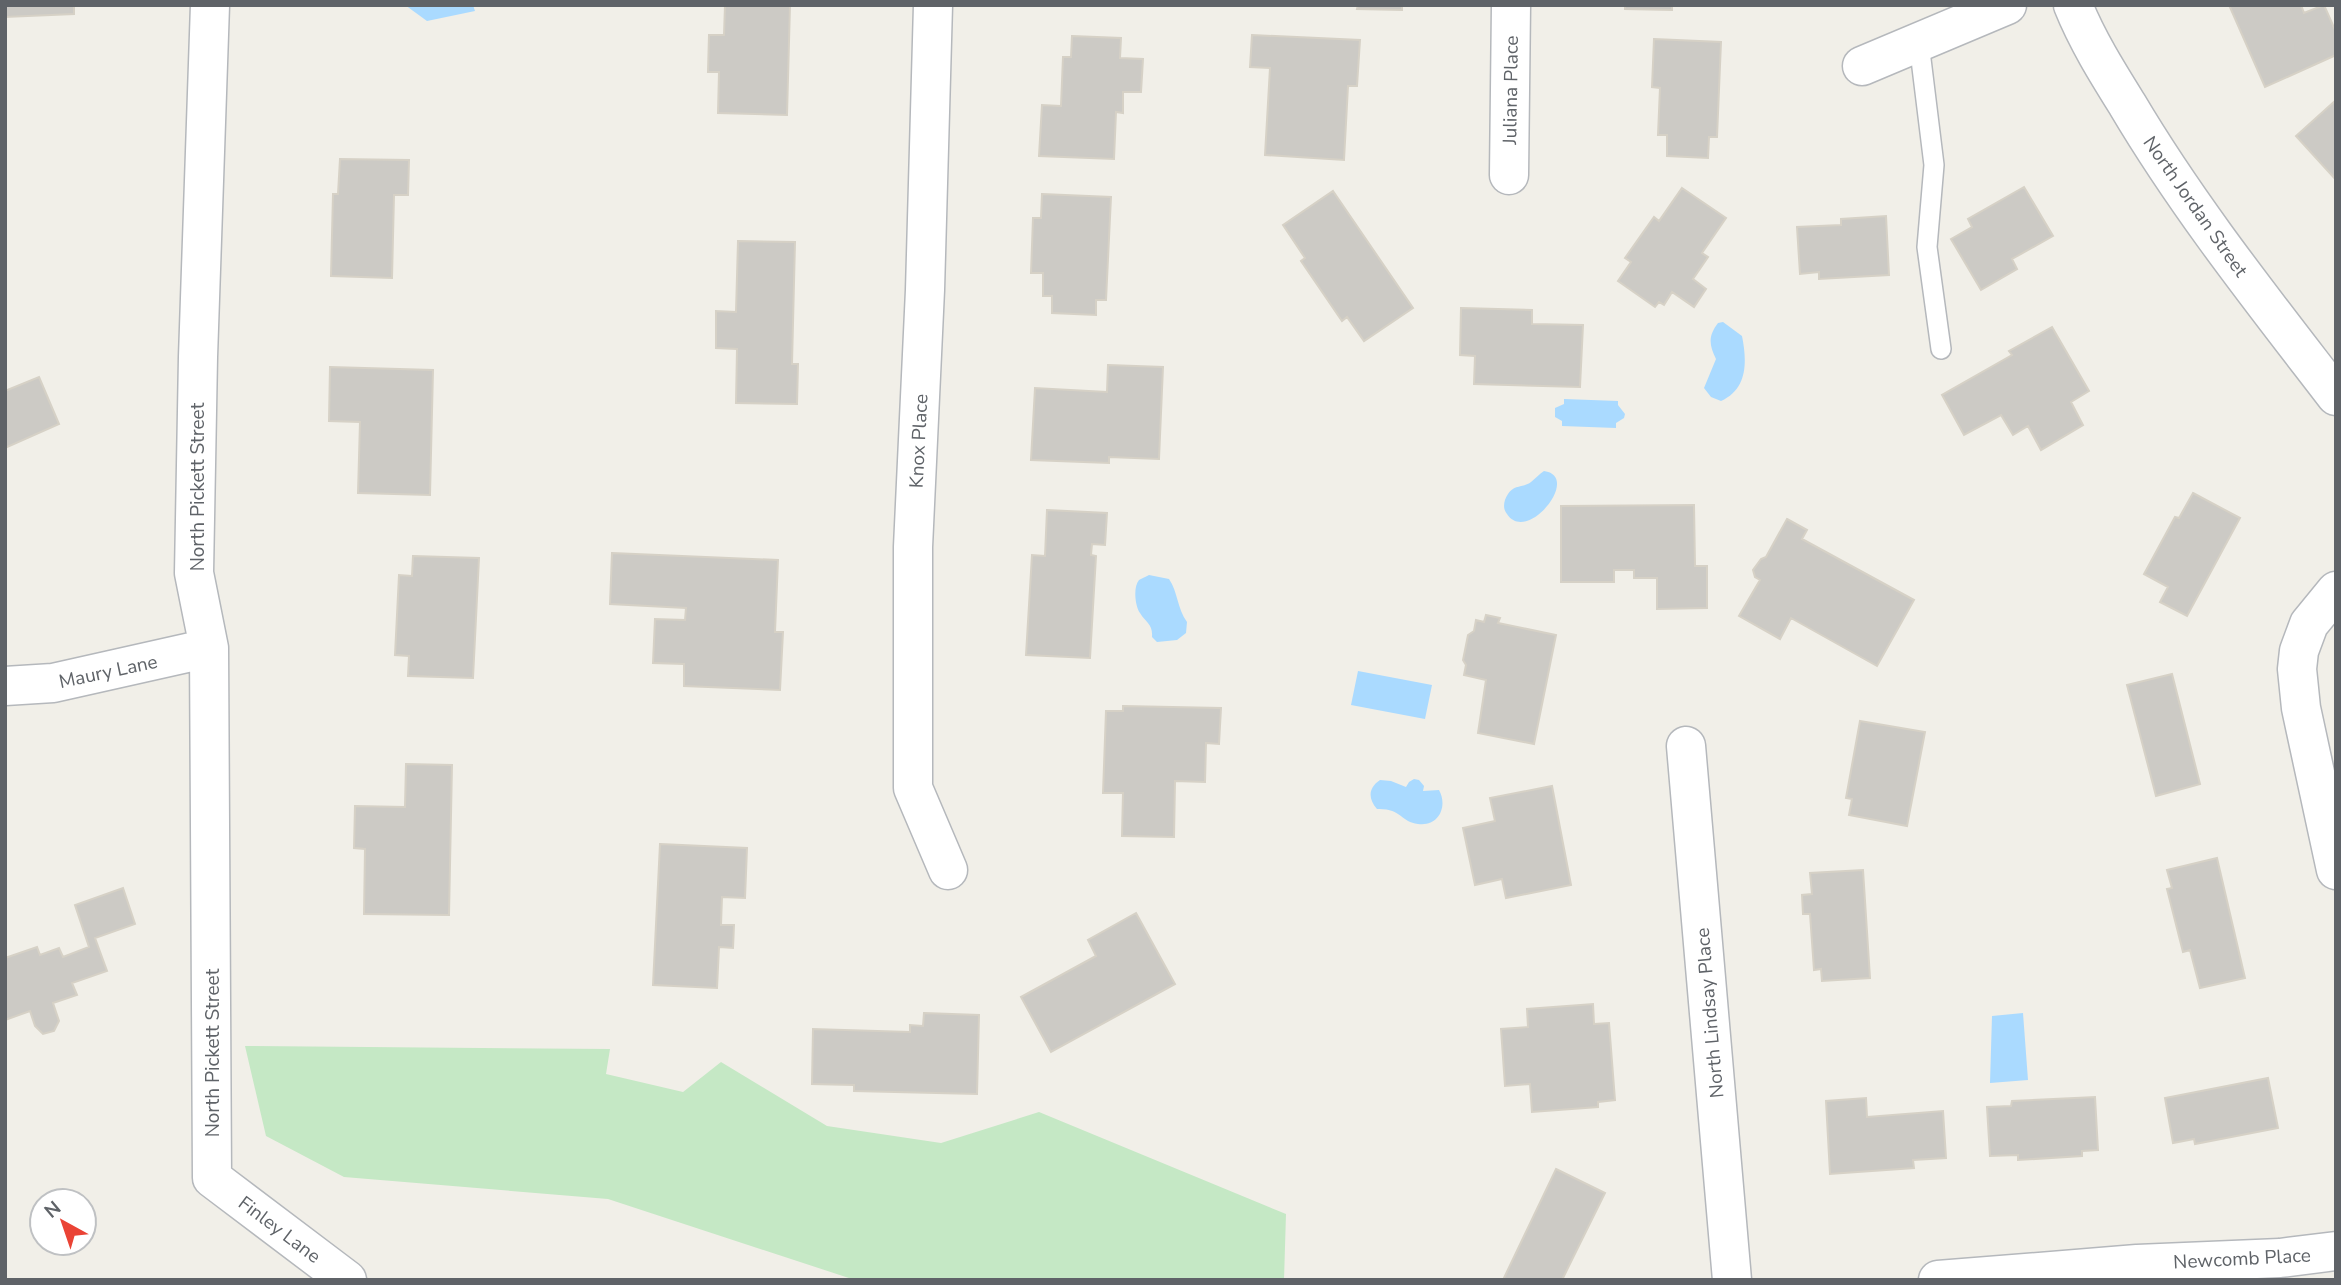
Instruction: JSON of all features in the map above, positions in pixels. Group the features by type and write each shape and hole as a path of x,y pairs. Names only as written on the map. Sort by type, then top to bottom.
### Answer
{"street":[{"name":"North Pickett Street","path":"210,5 194,573 209,648 212,1178"},
{"name":"Knox Place","path":"933,5 925,290 913,547 913,788 948,870"},
{"name":"Juliana Place","path":"1509,175 1511,5"},
{"path":"1862,66 2007,5"},
{"name":"North Jordan Street","path":"2073,5 2085,34 2166,167 2336,396"},
{"path":"2336,591 2309,624 2299,651 2297,669 2299,698 2336,870"},
{"name":"Maury Lane","path":"5,686 53,683 209,648"},
{"name":"North Lindsay Place","path":"1686,746 1732,1280"},
{"name":"Finley Lane","path":"212,1178 347,1280"},
{"name":"Newcomb Place","path":"1938,1280 2137,1264 2280,1258 2336,1251"}],"lane":[{"path":"1919,43 1934,165 1927,247 1941,349"}],"green space":[{"path":"245,1046 610,1049 606,1074 683,1092 721,1062 827,1126 941,1143 1039,1112 1286,1214 1284,1280 855,1280 608,1199 344,1177 266,1136"}],"water":[{"path":"405,5 473,5 475,11 427,21"},
{"path":"1723,322 1742,336 1745,364 1741,382 1730,396 1721,401 1711,397 1704,388 1716,359 1711,336 1718,323"},
{"path":"1564,399 1618,401 1625,414 1624,418 1616,423 1616,428 1562,426 1562,421 1555,417 1555,408 1564,404"},
{"path":"1544,471 1554,476 1557,484 1554,495 1538,515 1527,521 1516,521 1504,509 1507,496 1510,491 1528,484"},
{"path":"1149,575 1169,579 1174,589 1187,622 1186,633 1177,640 1157,642 1152,637 1150,626 1138,610 1135,596 1137,583"},
{"path":"1358,671 1432,685 1425,719 1351,705"},
{"path":"1414,779 1424,786 1423,791 1439,790 1442,809 1436,819 1425,824 1412,823 1391,811 1377,809 1374,805 1371,790 1380,780 1406,787"},
{"path":"2023,1013 2028,1080 1990,1083 1992,1016"}],"building":[{"path":"5,5 74,5 74,14 5,17"},
{"path":"725,5 790,5 787,115 718,113 719,72 708,72 709,35 724,35"},
{"path":"1358,5 1402,5 1402,10 1357,9"},
{"path":"1625,5 1672,5 1672,10 1625,9"},
{"path":"2229,5 2301,5 2304,13 2324,5 2336,32 2336,55 2265,87"},
{"path":"1252,35 1360,40 1357,86 1348,86 1344,160 1265,155 1270,68 1250,67"},
{"path":"1072,36 1121,38 1120,58 1143,59 1141,92 1123,92 1123,113 1116,112 1114,159 1039,156 1042,105 1061,106 1063,57 1071,57"},
{"path":"1654,39 1721,42 1717,137 1709,137 1708,158 1667,156 1667,135 1658,135 1660,88 1652,87"},
{"path":"2336,100 2336,180 2296,136"},
{"path":"340,159 409,160 408,195 394,195 392,278 331,276 333,194 338,194"},
{"path":"2024,187 2053,236 2012,259 2017,269 1981,290 1951,239 1972,227 1968,219"},
{"path":"1682,188 1726,218 1702,253 1708,257 1693,279 1706,289 1694,307 1672,292 1664,305 1659,302 1655,307 1618,281 1631,262 1625,258 1654,217 1659,221"},
{"path":"1333,191 1413,308 1364,341 1347,317 1342,321 1301,261 1305,258 1283,225"},
{"path":"1042,194 1111,197 1106,300 1096,300 1096,315 1052,313 1052,296 1043,296 1043,273 1031,273 1033,218 1041,218"},
{"path":"1886,216 1889,275 1819,279 1819,272 1800,274 1797,227 1841,225 1841,219"},
{"path":"738,241 795,242 792,364 798,364 797,404 736,403 737,349 716,348 716,311 736,312"},
{"path":"1461,308 1532,310 1532,324 1583,325 1580,387 1474,384 1475,356 1460,355"},
{"path":"2052,327 2089,391 2071,402 2083,425 2041,450 2028,426 2013,435 2001,415 1964,435 1942,395 2012,355 2009,351"},
{"path":"1108,365 1163,367 1159,459 1109,457 1109,463 1031,460 1035,388 1107,392"},
{"path":"330,367 433,370 430,495 358,493 360,422 329,421"},
{"path":"39,377 59,424 5,448 5,391"},
{"path":"2193,493 2240,518 2187,616 2160,602 2168,587 2144,574 2175,517 2179,518"},
{"path":"1694,505 1695,566 1707,566 1707,608 1657,609 1657,578 1634,578 1634,570 1614,570 1614,582 1561,582 1561,506"},
{"path":"1047,510 1107,513 1105,545 1092,544 1091,555 1096,556 1090,658 1026,655 1032,555 1045,556"},
{"path":"1787,519 1807,530 1802,539 1914,600 1877,666 1791,618 1780,639 1739,616 1760,580 1755,577 1753,570 1761,559 1766,557"},
{"path":"612,553 778,560 775,632 783,632 780,690 684,686 684,664 653,663 655,619 685,620 686,608 610,604"},
{"path":"413,556 479,558 473,678 408,676 409,656 395,655 399,575 412,576"},
{"path":"1486,615 1500,618 1498,623 1556,635 1534,744 1478,733 1486,680 1464,675 1466,665 1463,660 1468,635 1474,631 1476,620 1484,622"},
{"path":"2172,674 2200,784 2156,796 2127,685"},
{"path":"1123,706 1221,708 1219,744 1206,743 1205,782 1175,781 1174,837 1122,836 1123,793 1103,793 1106,711 1123,711"},
{"path":"1860,721 1925,732 1907,826 1849,815 1852,799 1846,798"},
{"path":"406,764 452,765 449,915 364,914 365,849 354,848 355,806 405,807"},
{"path":"1552,786 1571,885 1506,898 1502,879 1475,885 1463,828 1495,821 1490,798"},
{"path":"660,844 747,848 745,898 722,897 721,925 734,925 733,948 719,947 717,988 653,985"},
{"path":"2217,858 2245,978 2200,988 2190,950 2183,952 2167,889 2172,888 2167,870"},
{"path":"1863,870 1870,978 1822,981 1821,969 1814,970 1810,914 1803,914 1802,895 1812,894 1810,873"},
{"path":"123,888 135,924 95,938 107,971 72,983 77,995 53,1003 59,1021 54,1031 43,1034 35,1026 30,1011 5,1020 5,958 37,947 40,955 59,948 63,957 89,947 75,905"},
{"path":"1136,913 1175,984 1051,1052 1021,997 1096,956 1088,940"},
{"path":"1593,1004 1594,1024 1609,1023 1615,1100 1598,1102 1598,1107 1532,1112 1530,1084 1505,1086 1501,1029 1528,1027 1527,1009"},
{"path":"924,1013 979,1015 977,1094 854,1091 854,1085 812,1084 813,1029 910,1032 910,1025 923,1026"},
{"path":"2268,1078 2278,1128 2195,1144 2194,1139 2173,1143 2165,1098"},
{"path":"2095,1097 2098,1150 2082,1151 2082,1156 2018,1160 2018,1155 1990,1156 1987,1107 2011,1106 2012,1101"},
{"path":"1866,1098 1867,1117 1943,1111 1946,1158 1913,1160 1914,1168 1830,1174 1826,1101"},
{"path":"1556,1169 1605,1193 1562,1280 1503,1280"}]}
